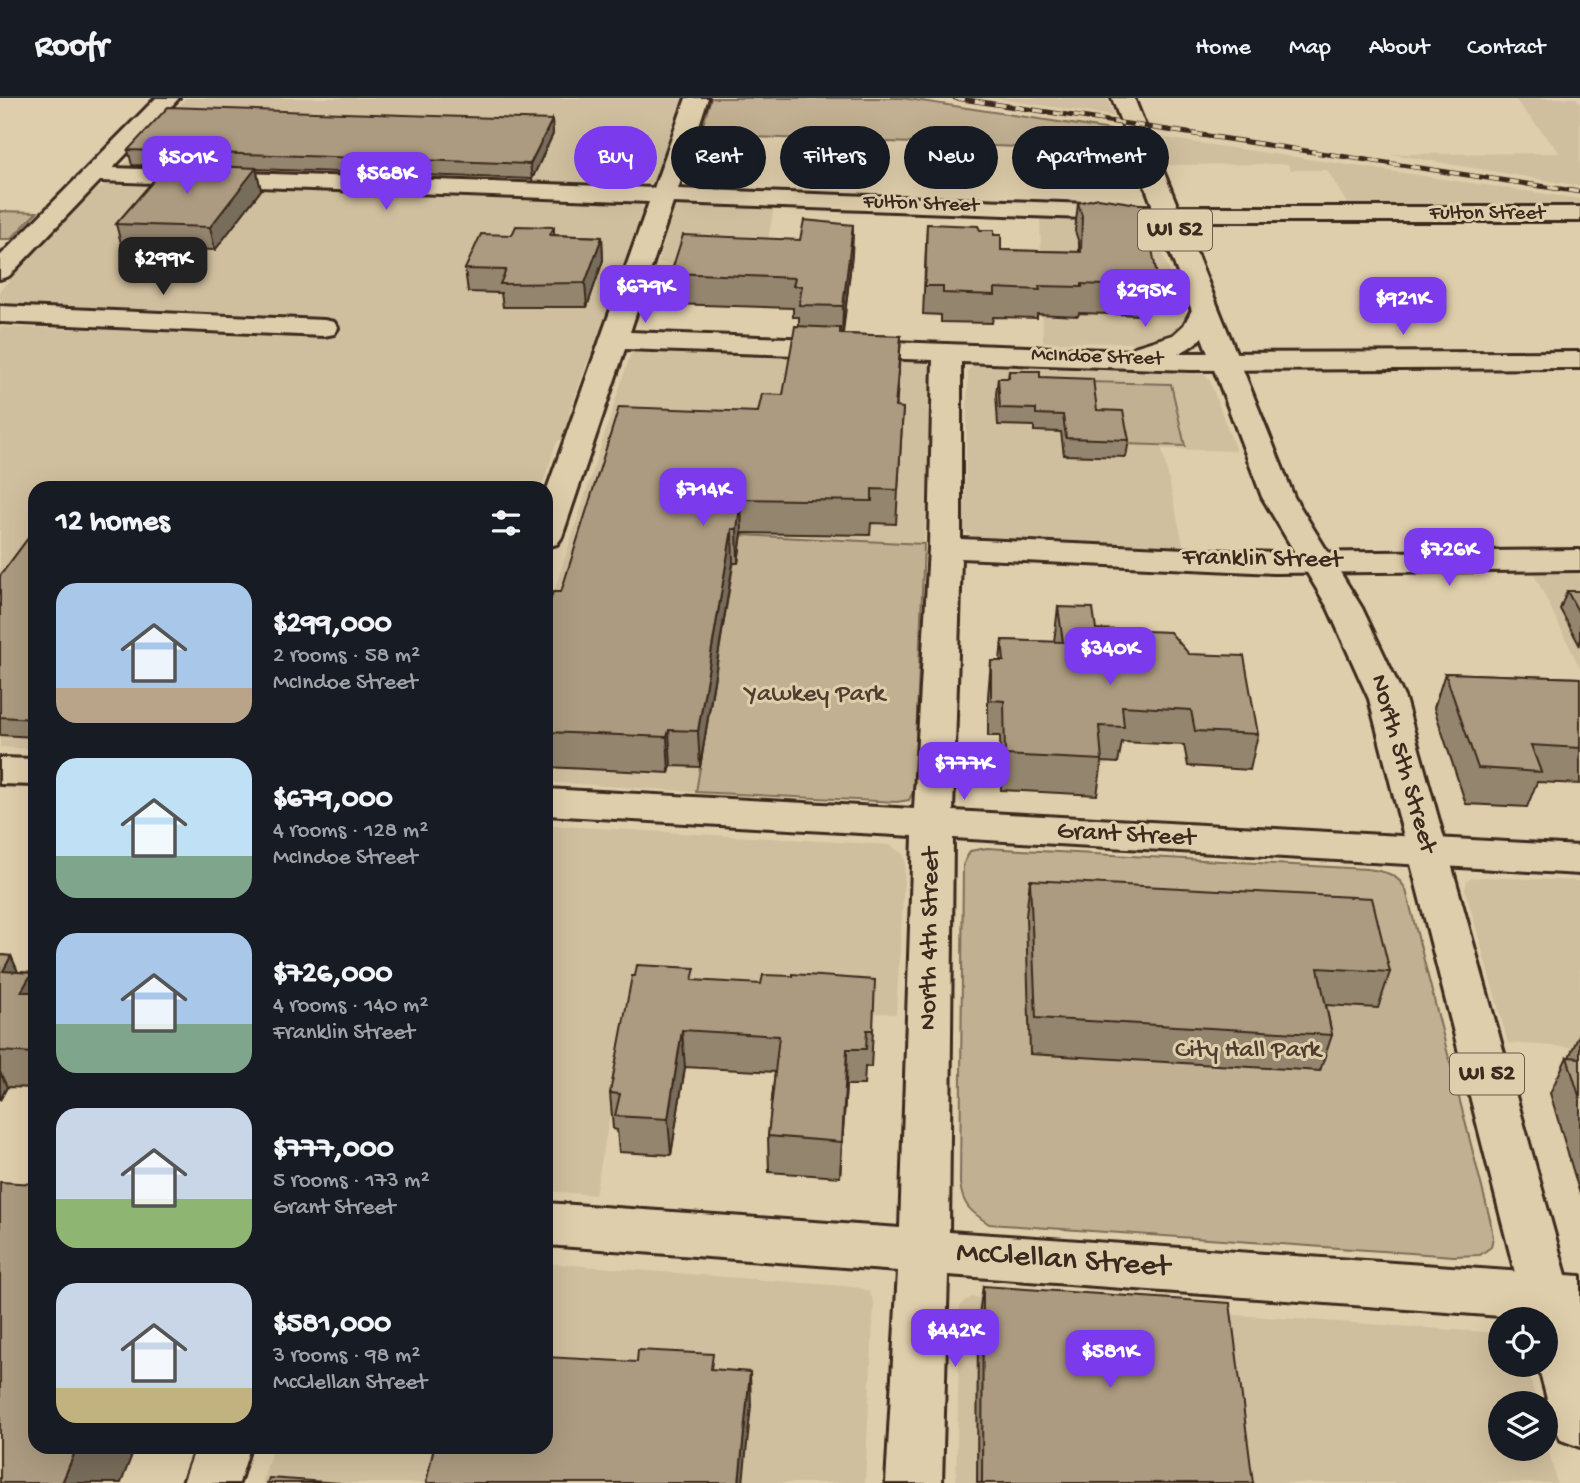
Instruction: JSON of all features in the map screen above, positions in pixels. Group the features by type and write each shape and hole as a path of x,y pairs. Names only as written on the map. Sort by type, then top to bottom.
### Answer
{"street":[{"path":"0,271 168,98"},
{"path":"553,517 697,98"},
{"name":"North 5th Street","path":"1123,98 1278,497 1338,596 1371,659 1387,699 1428,851 1563,1298 1580,1422"},
{"name":"Fulton Street","path":"94,174 1169,214 1580,214"},
{"path":"363,207 377,185"},
{"path":"1097,359 1141,354 1173,346 1195,333 1205,308"},
{"path":"0,314 324,328"},
{"name":"McIndoe Street","path":"614,340 1226,362 1580,360"},
{"name":"North 4th Street","path":"914,1483 924,1251 936,710 945,548 947,352"},
{"name":"Franklin Street","path":"945,548 1240,562 1580,560"},
{"name":"Grant Street","path":"553,802 1580,860"},
{"name":"McClellan Street","path":"553,1224 1563,1298"},
{"path":"211,1483 221,1454"}],"shaded area":[{"path":"186,98 684,98 674,126 671,126 671,134 657,172 657,126 574,126 574,185 123,166"},
{"path":"993,98 1107,98 1113,116"},
{"path":"1514,98 1576,98 1580,102 1580,186 1390,154 1560,153"},
{"path":"1169,139 1580,199 1580,204 1349,207 1327,170 1291,170 1288,164 1169,165"},
{"path":"106,185 623,202 637,203 643,208 597,348 587,363 569,413 574,421 571,433 557,442 543,481 28,481 28,749 0,747 0,327 238,333 251,315 0,303 0,290 92,192"},
{"path":"690,189 747,189 746,193"},
{"path":"684,205 774,208 763,267 658,263 674,209"},
{"path":"1040,218 1143,221 1151,224 1185,311 1187,323 1182,333 1157,342 1143,343 1043,342"},
{"path":"637,350 917,360 929,362 933,368 924,544 741,535 733,567 696,792 553,782 553,595 630,355"},
{"path":"974,364 1205,374 1236,451 1162,449 1184,548 987,539 964,531 968,370"},
{"path":"1580,573 1580,668 1534,574"},
{"path":"553,825 890,845 904,855 896,1014 632,1000 595,1195 553,1192"},
{"path":"1484,877 1580,881 1580,1048 1508,1043 1465,889 1467,881"},
{"path":"553,1264 856,1287 869,1291 874,1303 865,1483 262,1483 271,1454 553,1454"},
{"path":"972,1297 1488,1332 1488,1377 1529,1377 1534,1391 1488,1391 1488,1461 1551,1461 1557,1483 956,1483 960,1307"}],"green space":[{"path":"711,98 902,98 1084,126 1012,126 1012,147 998,146 998,126 904,126 904,143 890,142 890,126 780,126 780,138 766,137 766,126 703,126"},
{"path":"0,211 37,212 11,239 0,239"},
{"path":"1088,382 1171,384 1185,446 1124,444 1092,408"},
{"name":"Yawkey Park","path":"741,535 924,544 914,790 909,800 897,802 696,792 733,567"},
{"name":"City Hall Park","path":"987,848 1367,869 1385,872 1399,880 1406,890 1490,1219 1493,1237 1491,1247 1480,1255 1454,1256 989,1224 977,1216 965,1202 960,1183 963,865 970,851"}],"building":[{"path":"168,107 552,120 530,164 128,150"},
{"path":"168,164 256,168 210,227 116,224"},
{"path":"1098,198 1144,205 1157,276 1145,276 1148,287 1082,284 1082,287 1039,286 1040,290 995,288 995,295 943,293 943,286 925,286 927,224 978,226 980,230 994,230 994,235 1001,235 1001,250 1081,252 1082,216 1078,203"},
{"path":"804,220 853,225 843,306 799,305 802,286 793,286 795,278 671,273 683,235 800,240"},
{"path":"516,226 554,227 550,235 602,237 585,283 500,284 506,270 465,269 481,234 512,235"},
{"path":"795,326 840,328 840,334 901,336 895,407 903,408 898,490 872,489 872,501 741,499 737,529 732,529 698,731 669,730 667,737 553,732 553,592 561,592 619,407 758,412 762,394 783,395"},
{"path":"1009,371 1040,371 1040,377 1093,379 1097,410 1123,411 1129,440 1066,438 1063,415 1036,414 1036,409 1000,408 998,378 1009,378"},
{"path":"28,538 28,719 0,717 0,576"},
{"path":"1567,591 1580,591 1580,615"},
{"path":"1058,607 1093,608 1096,629 1170,632 1189,654 1244,656 1258,734 1195,731 1191,710 1122,706 1124,727 1099,726 1102,760 1005,755 1004,701 991,700 991,661 1004,661 1002,640 1063,642"},
{"path":"1445,673 1580,678 1580,748 1531,745 1541,772 1478,768"},
{"path":"1030,880 1372,898 1390,972 1318,968 1332,1035 1036,1018"},
{"path":"0,955 11,956 3,971 28,973 28,980 21,992 28,992 28,1053 0,1051"},
{"path":"637,965 695,968 692,980 761,984 763,975 793,974 875,980 873,1030 867,1030 866,1049 847,1049 842,1142 768,1136 779,1036 682,1030 668,1119 615,1116 620,1094 610,1093 632,976 635,976"},
{"path":"1567,1057 1580,1058 1580,1099"},
{"path":"0,1182 28,1184 28,1454 74,1454 62,1483 0,1483"},
{"path":"983,1286 1230,1303 1253,1483 982,1483"},
{"path":"638,1350 713,1354 711,1369 750,1372 739,1483 426,1483 432,1454 553,1454 553,1357 637,1362"},
{"path":"269,1478 340,1483 267,1483"}],"railway":[{"path":"955,98 1580,192"}]}
